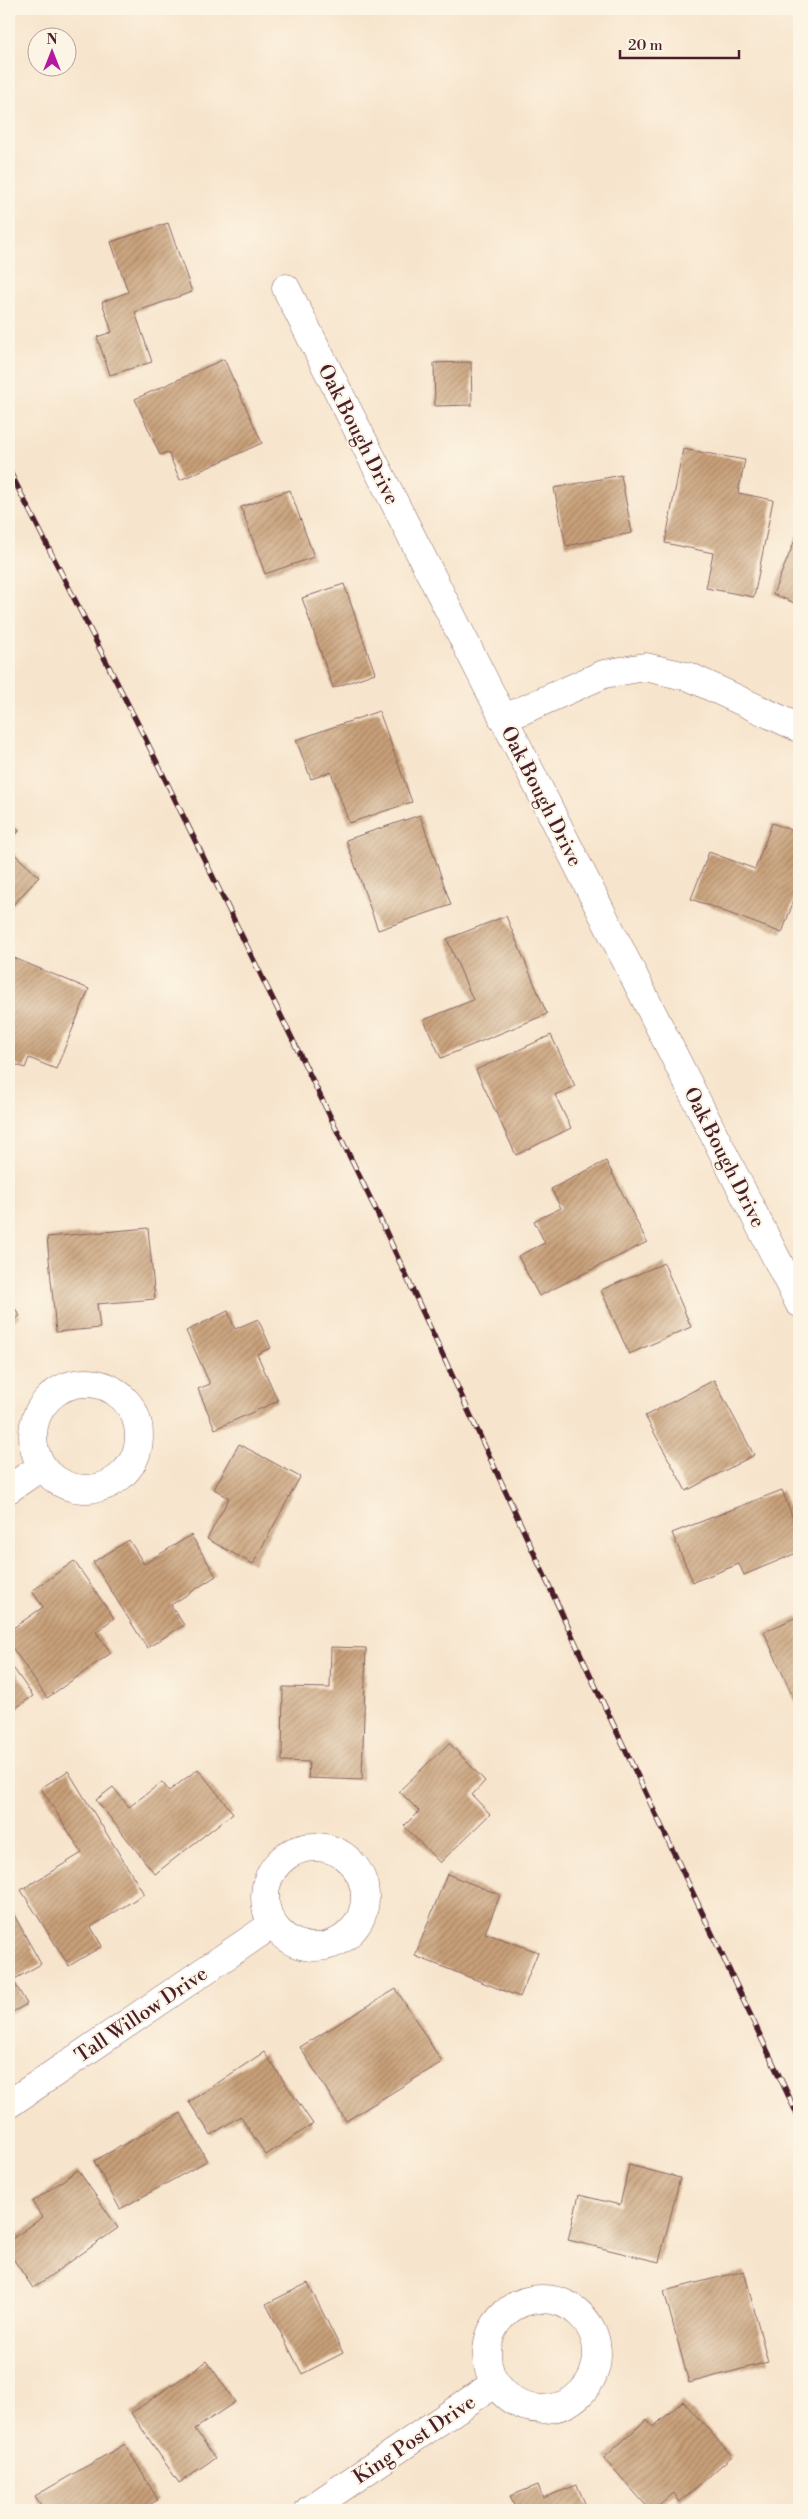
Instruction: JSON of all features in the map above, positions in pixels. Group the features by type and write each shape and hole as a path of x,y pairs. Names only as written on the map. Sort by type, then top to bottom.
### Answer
{"street":[{"name":"Oak Bough Drive","path":"286,288 799,1304"},
{"path":"502,719 604,674 645,667 690,677 799,728"},
{"path":"9,1489 42,1466"},
{"name":"Tall Willow Drive","path":"9,2104 273,1924"},
{"name":"King Post Drive","path":"532,2299 554,2300 574,2309 590,2324 597,2344 597,2367 588,2386 572,2401 552,2409 530,2409 509,2400 494,2384 486,2363 488,2342 496,2322 512,2307 532,2299"},
{"name":"King Post Drive","path":"309,2510 494,2384"}],"building":[{"path":"168,223 192,292 135,312 152,362 110,375 97,337 112,332 102,302 128,292 111,242"},
{"path":"224,359 262,443 180,480 168,452 160,455 135,399"},
{"path":"471,362 472,405 435,406 434,363"},
{"path":"683,449 745,460 738,493 773,500 754,597 706,588 713,553 665,543"},
{"path":"621,475 632,533 566,546 554,488"},
{"path":"290,490 314,557 265,574 241,507"},
{"path":"799,530 799,605 773,594"},
{"path":"344,584 375,673 333,688 302,598"},
{"path":"379,711 412,802 349,823 331,772 311,779 296,740"},
{"path":"420,815 451,905 378,930 346,840"},
{"path":"9,821 19,831 9,842"},
{"path":"772,823 799,833 799,886 782,933 691,899 709,852 755,869"},
{"path":"9,849 39,877 9,909"},
{"path":"506,916 547,1014 441,1058 424,1020 473,1000 447,939"},
{"path":"9,956 89,989 56,1069 29,1058 25,1068 9,1062"},
{"path":"551,1035 575,1086 555,1095 571,1128 516,1155 476,1070"},
{"path":"606,1161 647,1242 539,1296 518,1256 545,1243 534,1221 561,1208 551,1189"},
{"path":"148,1228 155,1299 97,1304 100,1328 56,1332 47,1237"},
{"path":"664,1263 691,1327 629,1354 601,1290"},
{"path":"9,1299 20,1316 9,1324"},
{"path":"228,1311 235,1329 258,1319 271,1348 257,1354 278,1401 215,1429 198,1389 210,1384 186,1331"},
{"path":"714,1380 754,1455 686,1491 645,1416"},
{"path":"239,1444 300,1477 253,1564 207,1539 229,1498 214,1489"},
{"path":"782,1490 799,1534 799,1552 744,1575 739,1564 693,1582 672,1533"},
{"path":"191,1535 216,1576 171,1605 184,1625 147,1648 93,1562 129,1540 144,1564"},
{"path":"74,1561 114,1618 96,1632 111,1653 47,1698 9,1643 9,1631 43,1607 32,1591"},
{"path":"799,1616 799,1703 796,1704 764,1632"},
{"path":"331,1647 366,1648 362,1780 308,1778 309,1762 282,1761 283,1687 330,1688"},
{"path":"9,1662 33,1696 9,1713"},
{"path":"449,1743 485,1781 472,1795 490,1814 440,1863 404,1826 419,1811 399,1791"},
{"path":"198,1769 233,1813 155,1874 96,1800 113,1787 129,1807 162,1782 169,1791"},
{"path":"68,1771 144,1894 91,1927 102,1946 69,1966 21,1890 82,1853 41,1788"},
{"path":"447,1874 500,1895 485,1933 538,1952 520,1997 415,1956"},
{"path":"9,1906 41,1964 13,1980 27,2004 9,2014"},
{"path":"396,1989 442,2062 346,2121 300,2047"},
{"path":"264,2052 313,2124 266,2155 240,2116 211,2135 189,2102"},
{"path":"181,2113 207,2161 120,2209 94,2161"},
{"path":"629,2165 680,2178 659,2262 568,2240 579,2195 620,2205"},
{"path":"78,2170 118,2228 33,2288 9,2253 9,2241 43,2217 32,2202"},
{"path":"744,2271 768,2362 689,2383 664,2291"},
{"path":"308,2283 343,2353 302,2374 266,2304"},
{"path":"207,2361 235,2402 195,2429 215,2458 179,2483 131,2413"},
{"path":"683,2401 732,2456 680,2502 674,2493 654,2510 650,2510 604,2458 647,2419 653,2427"},
{"path":"125,2444 158,2500 140,2510 44,2510 35,2496"},
{"path":"538,2485 543,2498 577,2485 588,2510 516,2510 510,2496"}],"railway":[{"path":"9,470 143,734 374,1206 598,1692 799,2118"}]}
